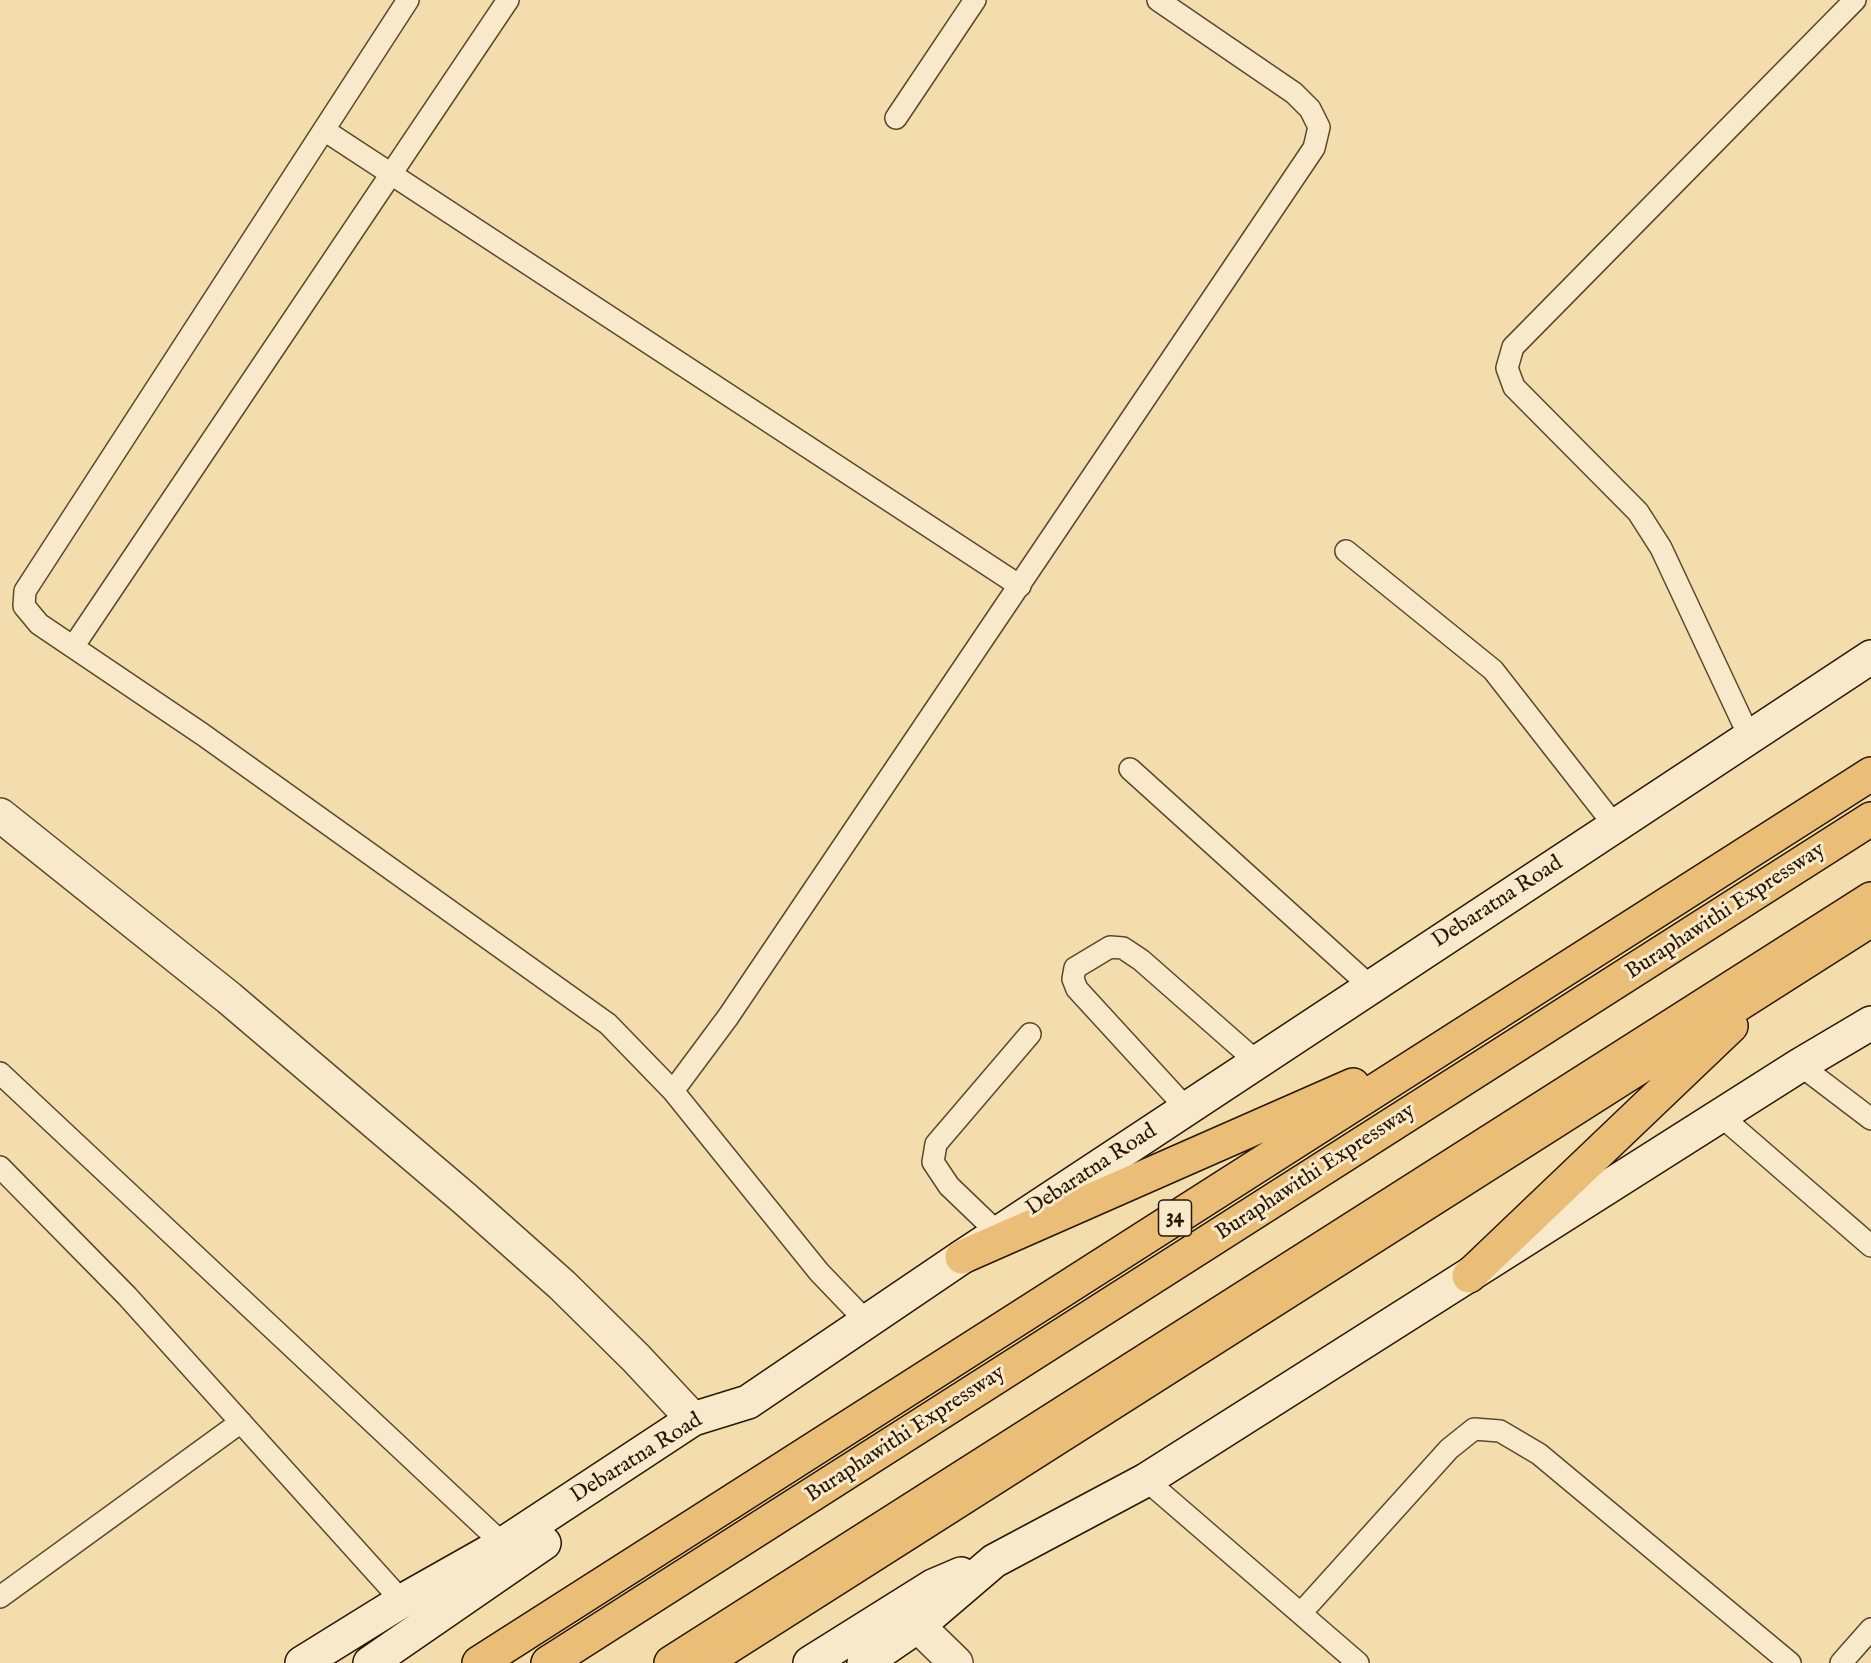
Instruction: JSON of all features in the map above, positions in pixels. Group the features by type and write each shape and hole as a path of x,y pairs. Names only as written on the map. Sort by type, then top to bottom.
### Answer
{"highway":[{"name":"34","path":"479,1663 1871,774"},
{"name":"Buraphawithi Expressway","path":"548,1663 1871,819"},
{"path":"671,1663 1871,899"},
{"path":"704,1663 1871,920"},
{"path":"1469,1276 1784,975"},
{"path":"962,1257 1449,1043"}],"main road":[{"name":"Debaratna Road","path":"302,1663 402,1601 503,1544 693,1419 748,1402 998,1233 1871,657"},
{"path":"0,815 229,998 464,1198 562,1284 693,1419"},
{"path":"810,1663 933,1586 994,1561 1146,1480 1800,1065 1871,1023"},
{"path":"370,1663 748,1402"},
{"path":"864,1663 918,1626 994,1561"},
{"path":"918,1626 956,1663"}],"lane":[{"path":"408,0 25,591 24,606 39,624 212,740 608,1024 673,1090 819,1272 866,1321"},
{"path":"73,646 508,0"},
{"path":"896,118 975,0"},
{"path":"673,1090 728,1017 1314,148 1319,128 1310,109 1294,93 1158,0"},
{"path":"1750,738 1661,548 1638,512 1514,387 1507,368 1513,347 1855,0"},
{"path":"324,130 1020,586"},
{"path":"1346,551 1493,670 1615,826"},
{"path":"1130,769 1371,987"},
{"path":"1187,1109 1077,989 1072,979 1075,968 1110,947 1123,948 1141,960 1257,1062"},
{"path":"998,1233 949,1186 933,1162 936,1144 1030,1034"},
{"path":"1800,1065 1871,1119"},
{"path":"0,1072 503,1544"},
{"path":"1721,1116 1871,1246"},
{"path":"0,1167 127,1296 402,1601"},
{"path":"0,1597 242,1422"},
{"path":"1301,1613 1449,1449 1474,1429 1500,1431 1539,1454 1790,1663"},
{"path":"1146,1480 1358,1663"},
{"path":"1841,1663 1871,1629"}]}
